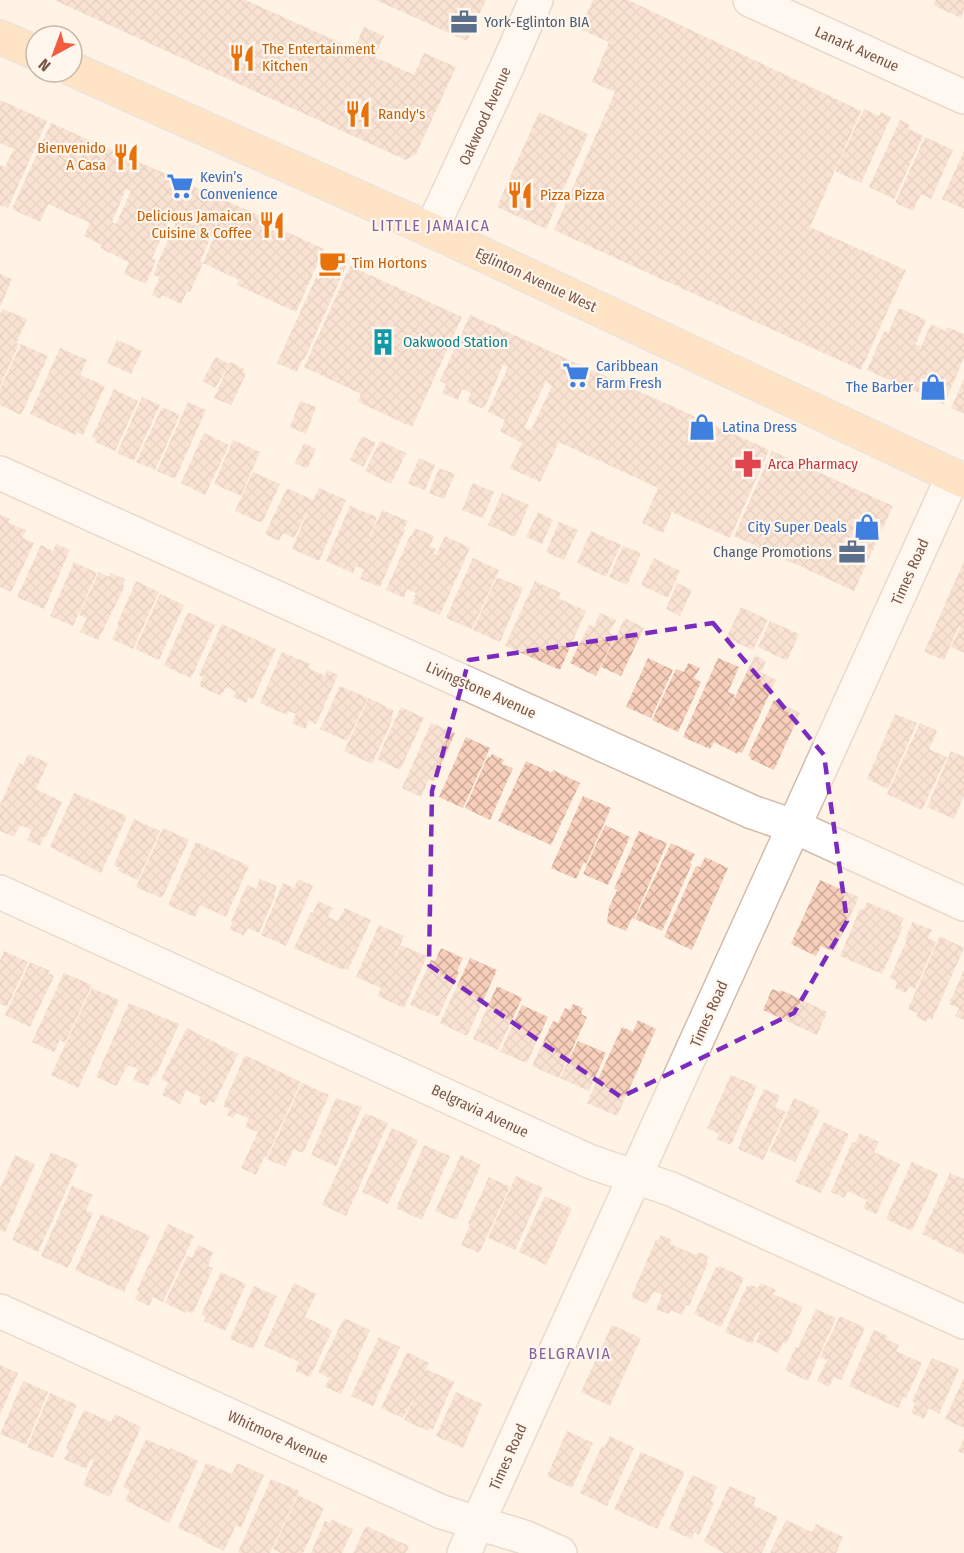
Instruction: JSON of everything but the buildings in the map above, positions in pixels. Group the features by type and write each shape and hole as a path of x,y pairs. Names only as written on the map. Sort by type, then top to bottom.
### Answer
{"main road":[{"path":"0,37 24,48"},
{"name":"Eglinton Avenue West","path":"84,74 431,230 958,478"}],"street":[{"name":"Oakwood Avenue","path":"431,230 536,0"},
{"name":"Lanark Avenue","path":"750,0 964,97"},
{"name":"Livingstone Avenue","path":"0,473 741,807 793,826 964,904"},
{"name":"Times Road","path":"464,1553 793,826 958,478"},
{"name":"Belgravia Avenue","path":"0,892 591,1162 671,1189 964,1322"},
{"name":"Whitmore Avenue","path":"0,1311 442,1512 524,1537 560,1553"}],"highlighted area":[{"path":"713,623 824,755 847,921 794,1013 621,1097 429,965 432,791 469,660"}],"place":[{"name":"York-Eglinton BIA","path":"464,22"},
{"name":"The Entertainment Kitchen","path":"242,58"},
{"name":"Randy's","path":"358,114"},
{"name":"Bienvenido A Casa","path":"126,157"},
{"name":"Kevin’s Convenience","path":"180,186"},
{"name":"Pizza Pizza","path":"520,195"},
{"name":"Delicious Jamaican Cuisine & Coffee","path":"272,225"},
{"name":"Tim Hortons","path":"332,263"},
{"name":"Oakwood Station","path":"383,342"},
{"name":"Caribbean Farm Fresh","path":"576,375"},
{"name":"The Barber","path":"933,387"},
{"name":"Latina Dress","path":"702,427"},
{"name":"Arca Pharmacy","path":"748,464"},
{"name":"City Super Deals","path":"867,527"},
{"name":"Change Promotions","path":"852,552"}],"district":[{"name":"LITTLE JAMAICA","path":"431,225"},
{"name":"BELGRAVIA","path":"570,1353"}]}
